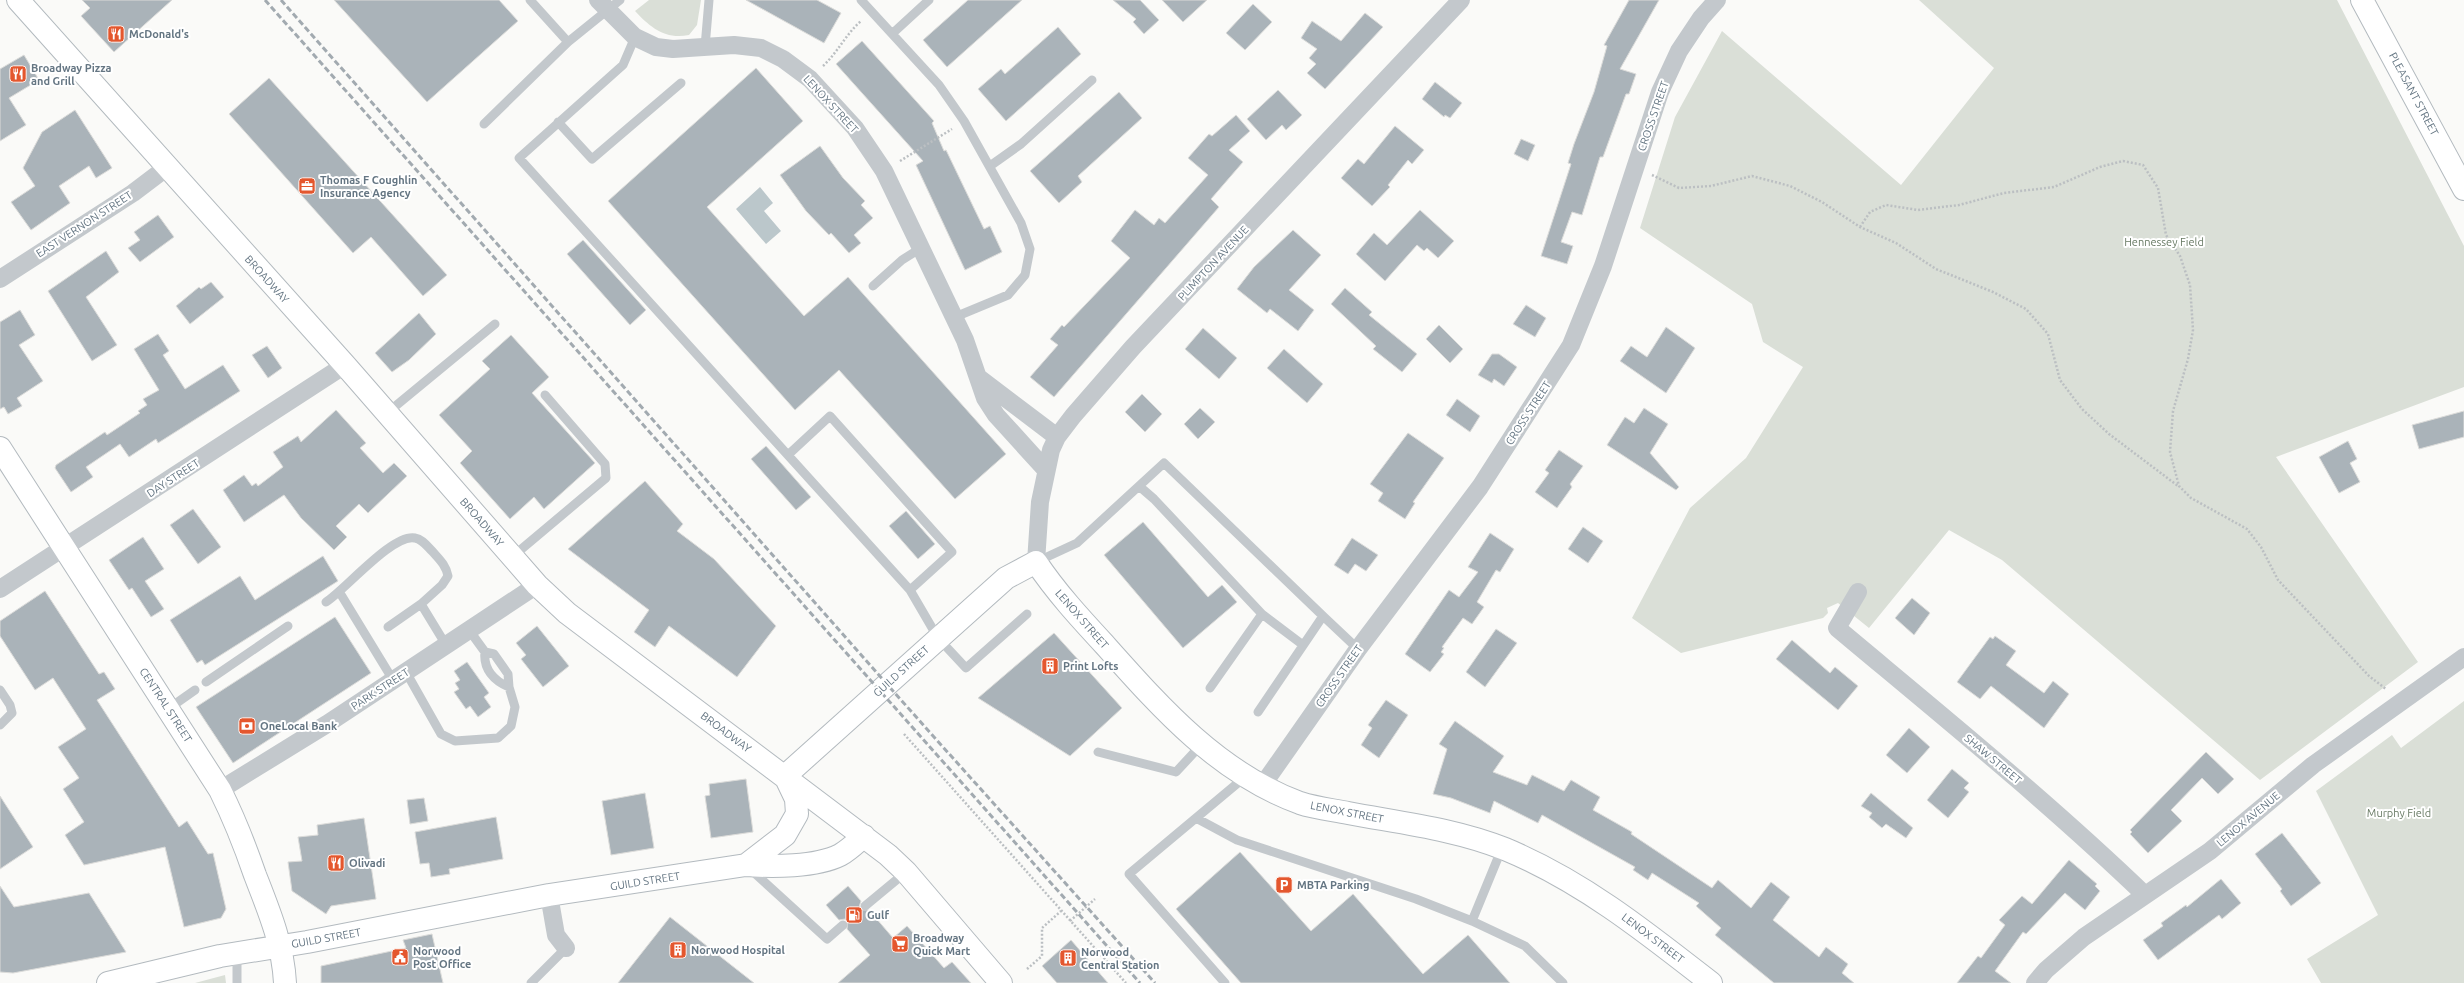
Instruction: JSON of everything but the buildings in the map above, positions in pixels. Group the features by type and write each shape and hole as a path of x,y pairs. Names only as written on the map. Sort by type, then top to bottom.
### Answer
{"street":[{"name":"BROADWAY","path":"18,0 166,168 345,365 537,585 567,613 864,836 906,872 1001,983"},
{"name":"PLIMPTON AVENUE","path":"1036,562 1040,502 1046,470 1057,438 1078,410 1133,347 1461,0"},
{"name":"CROSS STREET","path":"1253,782 1358,649 1480,487 1572,345 1603,266 1660,92 1679,51 1701,18 1717,0"},
{"name":"PLEASANT STREET","path":"2362,0 2464,189"},
{"name":"LENOX STREET","path":"608,3 635,37 656,47 673,49 734,45 761,48 783,59 810,79 855,128 876,157 955,317 979,378 985,398 996,415 1046,470"},
{"name":"EAST VERNON STREET","path":"0,279 133,193 166,168"},
{"name":"DAY STREET","path":"0,589 66,548 345,365"},
{"path":"979,378 1057,438"},
{"name":"CENTRAL STREET","path":"0,448 66,548 220,790 242,840 281,946 285,983"},
{"name":"LENOX STREET","path":"1036,562 1063,600 1149,695 1201,745 1253,782 1301,804 1444,831 1502,848 1539,864 1587,892 1636,924 1711,983"},
{"name":"GUILD STREET","path":"108,983 237,953 550,896 746,865 785,835 797,814 796,799 785,776 938,638 1014,572 1036,562"},
{"name":"PARK STREET","path":"220,790 400,676 537,585"},
{"name":"SHAW STREET","path":"1858,592 1837,628 2007,770 2089,841 2145,895"},
{"name":"LENOX AVENUE","path":"2034,983 2046,970 2084,937 2210,851 2313,765 2464,657"},
{"path":"746,865 781,867 832,858 841,854 864,836"},
{"path":"550,896 556,935 566,948"}],"lane":[{"path":"530,0 568,42"},
{"path":"705,46 709,0"},
{"path":"861,0 939,84 964,121 990,166 1021,223 1030,249 1025,275 1008,295 955,317"},
{"path":"893,33 929,0"},
{"path":"484,124 608,3"},
{"path":"635,37 623,65 519,158 789,454 910,590 938,638 966,668 1027,614"},
{"path":"990,166 1020,144 1092,80"},
{"path":"558,122 592,159 681,83"},
{"path":"873,286 902,260 921,248"},
{"path":"387,413 495,324"},
{"path":"512,556 606,478 606,464 545,395"},
{"path":"789,454 830,416 952,552 910,590"},
{"path":"1036,562 1077,543 1164,463 1358,649"},
{"path":"1139,486 1154,498 1262,614 1303,645"},
{"path":"326,602 340,593 389,547 402,540 414,537 422,542 446,566 448,576 442,585 421,604 388,627"},
{"path":"340,593 441,734 455,741 498,738 510,726 515,707 509,687 508,674 494,654 484,652"},
{"path":"421,604 446,645"},
{"path":"1210,688 1262,614"},
{"path":"1258,712 1323,616"},
{"path":"206,682 288,626"},
{"path":"469,630 484,652 484,663 498,683 509,687"},
{"path":"0,690 10,705 12,713 0,725"},
{"path":"168,709 195,690"},
{"path":"1098,752 1176,772 1201,745"},
{"path":"1225,983 1129,874 1196,818 1253,782"},
{"path":"1196,818 1237,840 1416,899 1472,921 1525,946 1563,983"},
{"path":"1472,921 1502,848"},
{"path":"746,865 827,939 843,925"},
{"path":"865,906 906,872"},
{"path":"531,983 566,948"},
{"path":"237,953 237,983"}],"path":[{"path":"810,79 834,55 852,29 872,11"},
{"path":"918,149 964,121"},
{"path":"1860,227 1870,212 1886,205 1918,210 1959,205 2004,193 2054,187 2100,167 2123,161 2144,165 2158,188 2166,234 2180,256 2190,285 2193,330 2188,359 2173,411 2170,452 2179,486"},
{"path":"1636,166 1679,188 1711,186 1752,176 1790,186 1822,202 1860,227 1896,243 1936,269 1993,292 2026,309 2048,334 2060,380 2082,409 2109,434 2179,486 2191,498 2247,529 2261,547 2278,580 2369,676 2402,701"},
{"path":"904,734 1062,911 1070,922 1126,983"},
{"path":"1070,922 1095,899"},
{"path":"1027,970 1042,956 1042,928 1062,911"}],"green space":[{"path":"649,0 701,0 697,25 689,35 673,36 659,31 646,22 635,11"},
{"name":"Hennessey Field","path":"1919,0 2337,0 2464,246 2464,387 2276,457 2418,662 2260,780 2002,560 1949,530 1869,628 1838,603 1827,608 1828,613 1823,618 1681,653 1632,618 1690,508 1746,458 1803,367 1763,342 1752,304 1640,228 1675,117 1722,31 1901,185 1994,68"},
{"name":"Murphy Field","path":"2464,701 2464,983 2321,983 2307,959 2378,915 2316,791 2392,735 2401,748"},
{"path":"225,975 226,983 195,983"}],"shaded area":[{"path":"760,187 773,203 764,211 781,231 766,244 736,209"}],"railway":[{"path":"265,0 1140,983"},
{"path":"281,0 925,727 1155,983"}],"place":[{"name":"McDonald's","path":"116,34"},
{"name":"Broadway Pizza and Grill","path":"18,74"},
{"name":"Thomas F Coughlin Insurance Agency","path":"307,186"},
{"name":"Print Lofts","path":"1050,666"},
{"name":"OneLocal Bank","path":"247,726"},
{"name":"Olivadi","path":"336,863"},
{"name":"MBTA Parking","path":"1284,885"},
{"name":"Gulf","path":"854,915"},
{"name":"Broadway Quick Mart","path":"900,944"},
{"name":"Norwood Hospital","path":"678,950"},
{"name":"Norwood Post Office","path":"400,957"},
{"name":"Norwood Central Station","path":"1068,958"}]}
